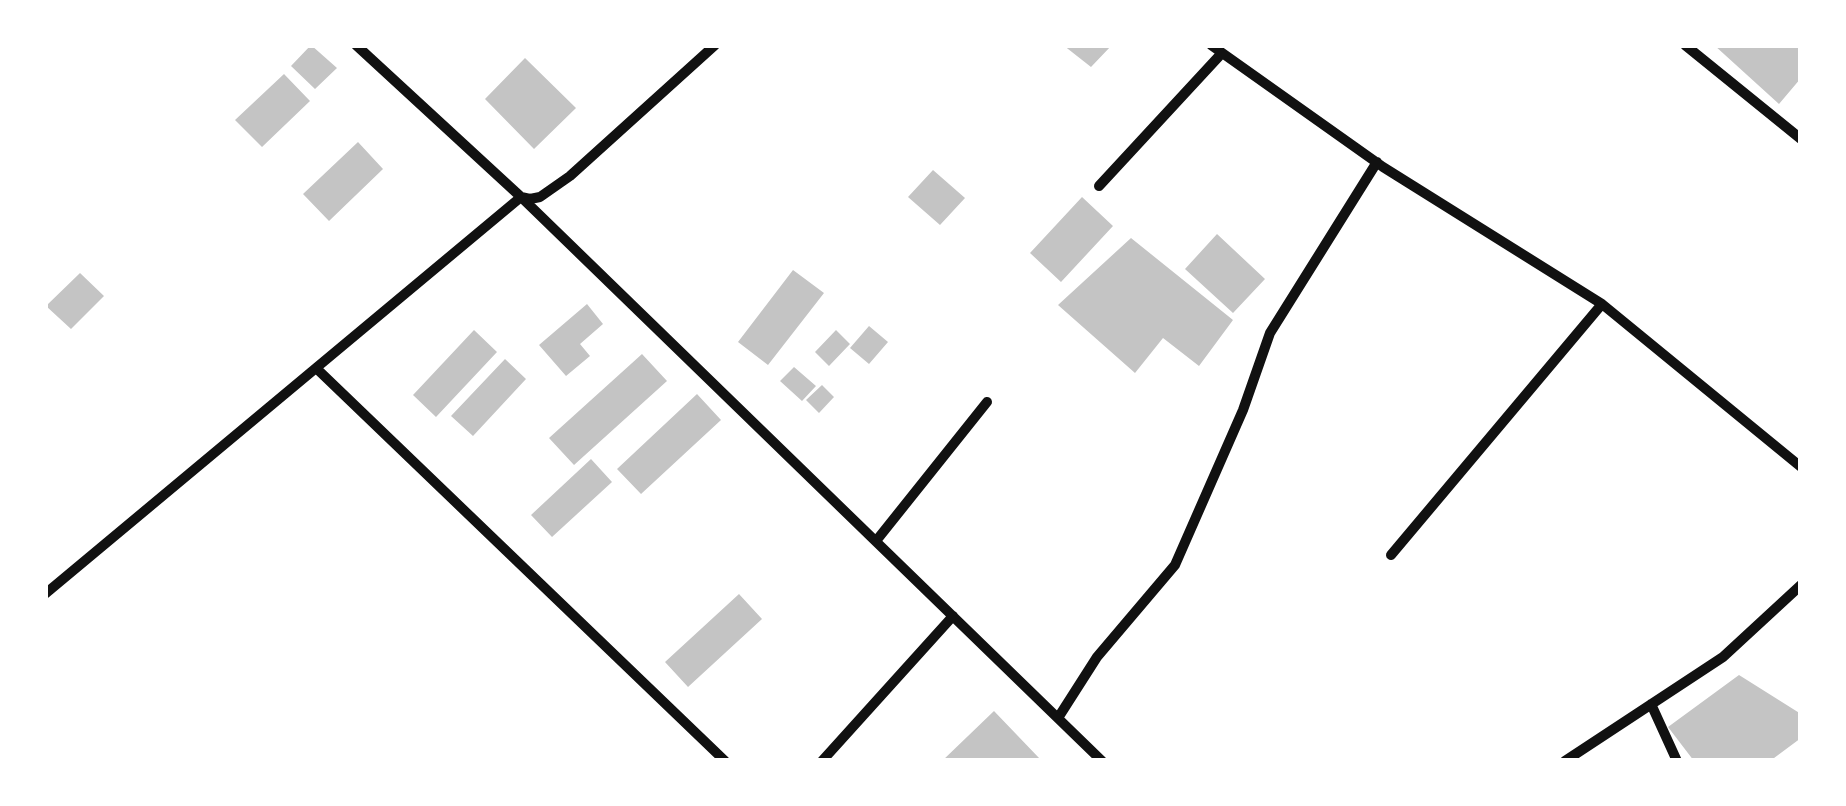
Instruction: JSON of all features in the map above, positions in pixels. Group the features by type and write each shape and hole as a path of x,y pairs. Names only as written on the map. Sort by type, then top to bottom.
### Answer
{"street":[{"path":"356,45 521,197 1102,761"},
{"path":"521,197 540,197 561,183 716,45"},
{"path":"1211,45 1377,162 1602,304 1801,468"},
{"path":"1685,45 1801,139"},
{"path":"1099,186 1222,53"},
{"path":"1058,718 1097,657 1175,565 1243,410 1270,333 1377,162"},
{"path":"45,594 521,197"},
{"path":"1392,555 1416,521 1602,304"},
{"path":"316,368 725,761"},
{"path":"876,541 987,402"},
{"path":"1564,761 1723,657 1801,585"},
{"path":"822,761 952,616"},
{"path":"1651,704 1677,761"}],"building":[{"path":"311,45 337,68 315,89 291,66"},
{"path":"1063,45 1112,45 1091,67"},
{"path":"1714,45 1801,45 1801,78 1779,104"},
{"path":"525,58 576,108 534,149 485,99"},
{"path":"284,74 310,101 262,147 235,120"},
{"path":"358,142 383,169 329,221 303,194"},
{"path":"933,170 965,198 940,225 908,197"},
{"path":"1082,197 1113,226 1061,282 1030,253"},
{"path":"1217,234 1265,279 1233,313 1185,269"},
{"path":"1131,238 1233,320 1199,366 1163,338 1135,373 1058,305"},
{"path":"793,270 824,293 768,365 738,342"},
{"path":"80,273 104,296 71,329 46,306"},
{"path":"587,304 603,324 580,344 590,356 566,376 539,345"},
{"path":"869,326 888,342 869,364 850,348"},
{"path":"474,330 497,352 436,417 413,395"},
{"path":"836,330 850,344 829,366 815,352"},
{"path":"642,354 667,381 574,465 549,438"},
{"path":"505,359 526,379 473,436 451,416"},
{"path":"794,367 816,386 802,401 780,381"},
{"path":"822,385 834,397 819,413 806,400"},
{"path":"697,394 721,420 641,494 617,469"},
{"path":"591,459 612,482 552,537 531,515"},
{"path":"739,594 762,619 688,687 665,662"},
{"path":"1739,675 1801,714 1801,738 1770,761 1694,761 1668,727"},
{"path":"994,711 1038,761 942,761"}]}
